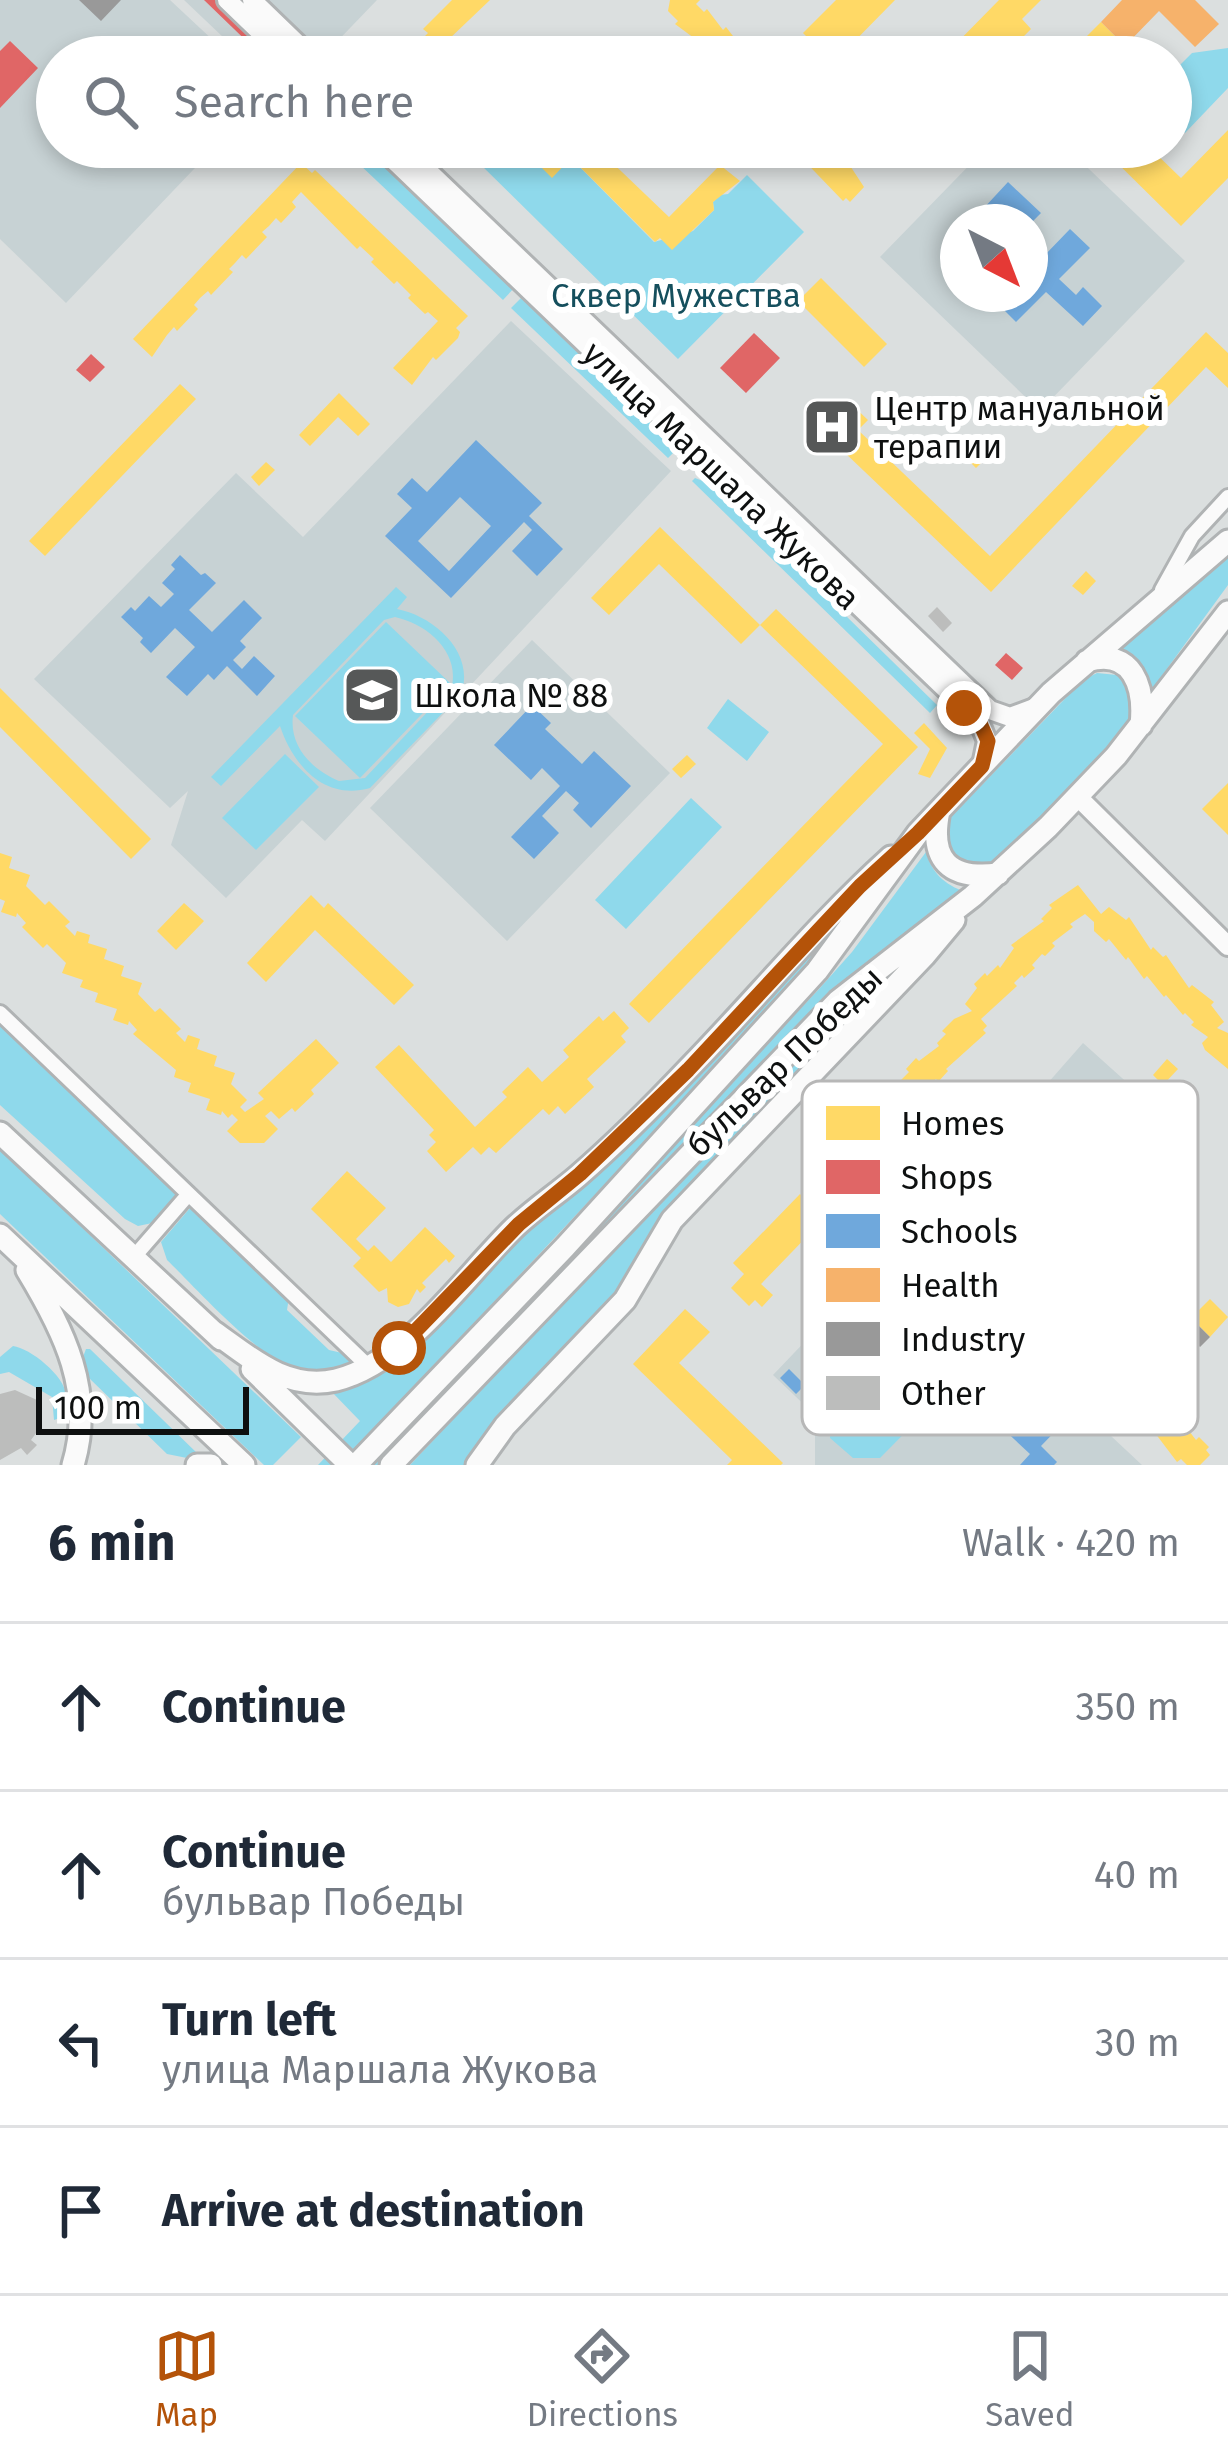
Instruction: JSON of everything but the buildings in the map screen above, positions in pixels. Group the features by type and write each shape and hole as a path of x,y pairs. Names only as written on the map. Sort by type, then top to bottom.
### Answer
{"main road":[{"name":"бульвар Победы","path":"353,1465 565,1246 818,971 918,833 1037,707 1228,541"},
{"name":"бульвар Победы","path":"391,1465 838,1000 999,874 1077,796 1141,726 1228,612"},
{"path":"1087,661 1104,656 1123,663 1138,680 1144,698 1141,726"},
{"path":"939,811 934,838 950,867 973,877 999,874"},
{"path":"214,1332 271,1372 305,1383 336,1380 370,1368 399,1348 519,1224 633,1124 860,886 918,833"},
{"path":"805,1081 924,956 973,896"},
{"path":"487,1461 505,1426 625,1300 672,1220 802,1084"},
{"path":"0,1133 353,1465"},
{"path":"7,1242 60,1325 74,1361 81,1430 73,1465"},
{"path":"7,1242 244,1465"},
{"path":"197,1465 211,1465"}],"street":[{"path":"227,0 264,36"},
{"path":"252,0 289,36"},
{"name":"улица Маршала Жукова","path":"402,168 979,721 988,741 982,766"},
{"name":"улица Маршала Жукова","path":"425,168 990,710 1010,717 1037,707"},
{"path":"1152,608 1192,536 1228,497"},
{"path":"1201,649 1228,630"},
{"path":"1077,796 1228,946"},
{"path":"0,1013 370,1368"},
{"path":"133,1258 187,1196"}],"shaded area":[{"path":"0,0 170,0 209,36 36,36 36,168 195,168 66,303 0,239"},
{"path":"184,0 219,0 257,36 222,36"},
{"path":"265,0 377,0 342,36 304,36"},
{"path":"967,168 1088,168 1185,261 1040,411 880,257"},
{"name":"Школа № 88","path":"511,321 671,471 325,841 302,820 226,898 171,845 188,791 170,808 34,679 236,473 303,537"},
{"path":"532,640 670,773 507,941 370,808"},
{"path":"1083,1043 1125,1081 1050,1081"},
{"path":"802,1345 802,1403 773,1375"},
{"path":"815,1435 1110,1435 1142,1465 815,1465"}],"green space":[{"path":"1228,48 1228,88 1192,126 1192,53"},
{"path":"363,168 389,168 515,287 503,300"},
{"name":"Сквер Мужества","path":"484,168 543,168 552,177 561,168 581,168 654,242 693,231 714,210 713,202 747,175 804,232 678,359"},
{"path":"521,298 678,448 668,458 511,308"},
{"path":"692,481 711,484 937,705 930,713"},
{"path":"1228,555 1228,585 1153,688 1118,646"},
{"path":"396,587 407,597 397,609 425,619 457,651 463,664 461,694 370,788 338,789 313,777 293,754 280,726 221,786 211,777","holes":["395,617 438,641 451,661 452,686 365,778 339,781 304,755 295,737 293,715 384,620"]},
{"path":"386,622 451,684 360,778 295,716"},
{"path":"1097,673 1117,675 1127,687 1133,704 1129,725 1000,860 976,864 958,857 949,841 951,817 1083,680"},
{"path":"728,699 769,732 747,761 707,728"},
{"path":"285,754 319,787 256,850 222,818"},
{"path":"691,798 722,827 626,929 595,900"},
{"path":"926,852 940,877 965,892 868,966 382,1465 370,1465 819,989"},
{"path":"855,902 811,965 341,1465 318,1465 360,1421 329,1389 377,1377 408,1352 517,1237"},
{"path":"902,965 468,1465 410,1465 796,1054 866,990"},
{"path":"0,1023 179,1196 157,1222 138,1226 125,1219 0,1105"},
{"path":"0,1149 301,1437 273,1465 264,1465 0,1214"},
{"path":"190,1208 289,1297 287,1310 329,1350 351,1355 354,1365 319,1374 292,1369 254,1344 214,1307 167,1260 161,1242"},
{"path":"13,1346 37,1357 60,1380 66,1395 63,1417 54,1420 52,1397 9,1372 0,1374 0,1357"},
{"path":"86,1349 199,1455 192,1459 167,1454 89,1378 83,1357"},
{"path":"903,1435 880,1458 853,1458 830,1438"}],"place":[{"name":"Центр мануальной терапии","path":"832,427"},
{"name":"Школа № 88","path":"372,695"}],"route":[{"path":"399,1348 519,1224 580,1174 688,1070 860,886 982,766 988,741 979,721 964,708"}]}
